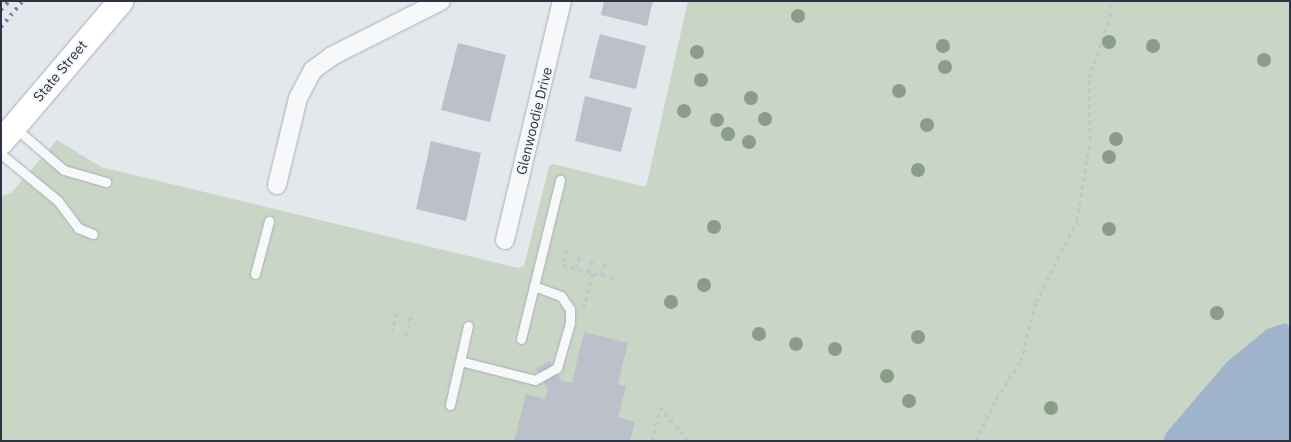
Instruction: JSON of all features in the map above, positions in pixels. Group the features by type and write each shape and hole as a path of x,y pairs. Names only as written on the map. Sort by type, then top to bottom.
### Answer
{"street":[{"name":"State Street","path":"8,134 120,1"},
{"path":"277,185 298,98 313,70 332,56 441,1"},
{"name":"Glenwoodie Drive","path":"505,240 562,1"}],"lane":[{"path":"8,134 64,170 106,182"},
{"path":"1,154 58,201 78,228 93,234"},
{"path":"521,339 560,180"},
{"path":"255,274 269,221"},
{"path":"460,361 535,380 557,368 570,323 570,308 561,296 534,286"},
{"path":"450,405 468,326"}],"path":[{"path":"976,441 996,399 1021,361 1036,302 1077,220 1090,140 1089,78 1110,16 1111,1"},
{"path":"567,250 563,265 613,278"},
{"path":"576,268 580,253"},
{"path":"589,272 593,257"},
{"path":"602,275 606,260"},
{"path":"392,332 398,308"},
{"path":"406,336 412,312"},
{"path":"652,441 660,407 689,441"}],"green space":[{"path":"688,1 1290,1 1290,441 1,441 1,196 11,193 57,140 101,167 518,268 524,266 549,167 553,164 646,187"}],"water":[{"path":"1286,323 1290,328 1290,441 1163,441 1166,433 1227,362 1267,329"}],"building":[{"path":"604,1 653,1 647,26 601,15"},
{"path":"600,34 646,46 636,89 589,78"},
{"path":"458,43 506,55 490,122 441,110"},
{"path":"585,96 632,108 621,152 575,141"},
{"path":"431,141 481,153 466,221 416,209"},
{"path":"584,332 628,343 618,384 626,386 618,417 635,422 630,441 514,441 526,394 545,399 548,389 536,369 549,361 562,381 572,383"}],"railway":[{"path":"1,10 9,1"},
{"path":"1,27 23,1"}]}
